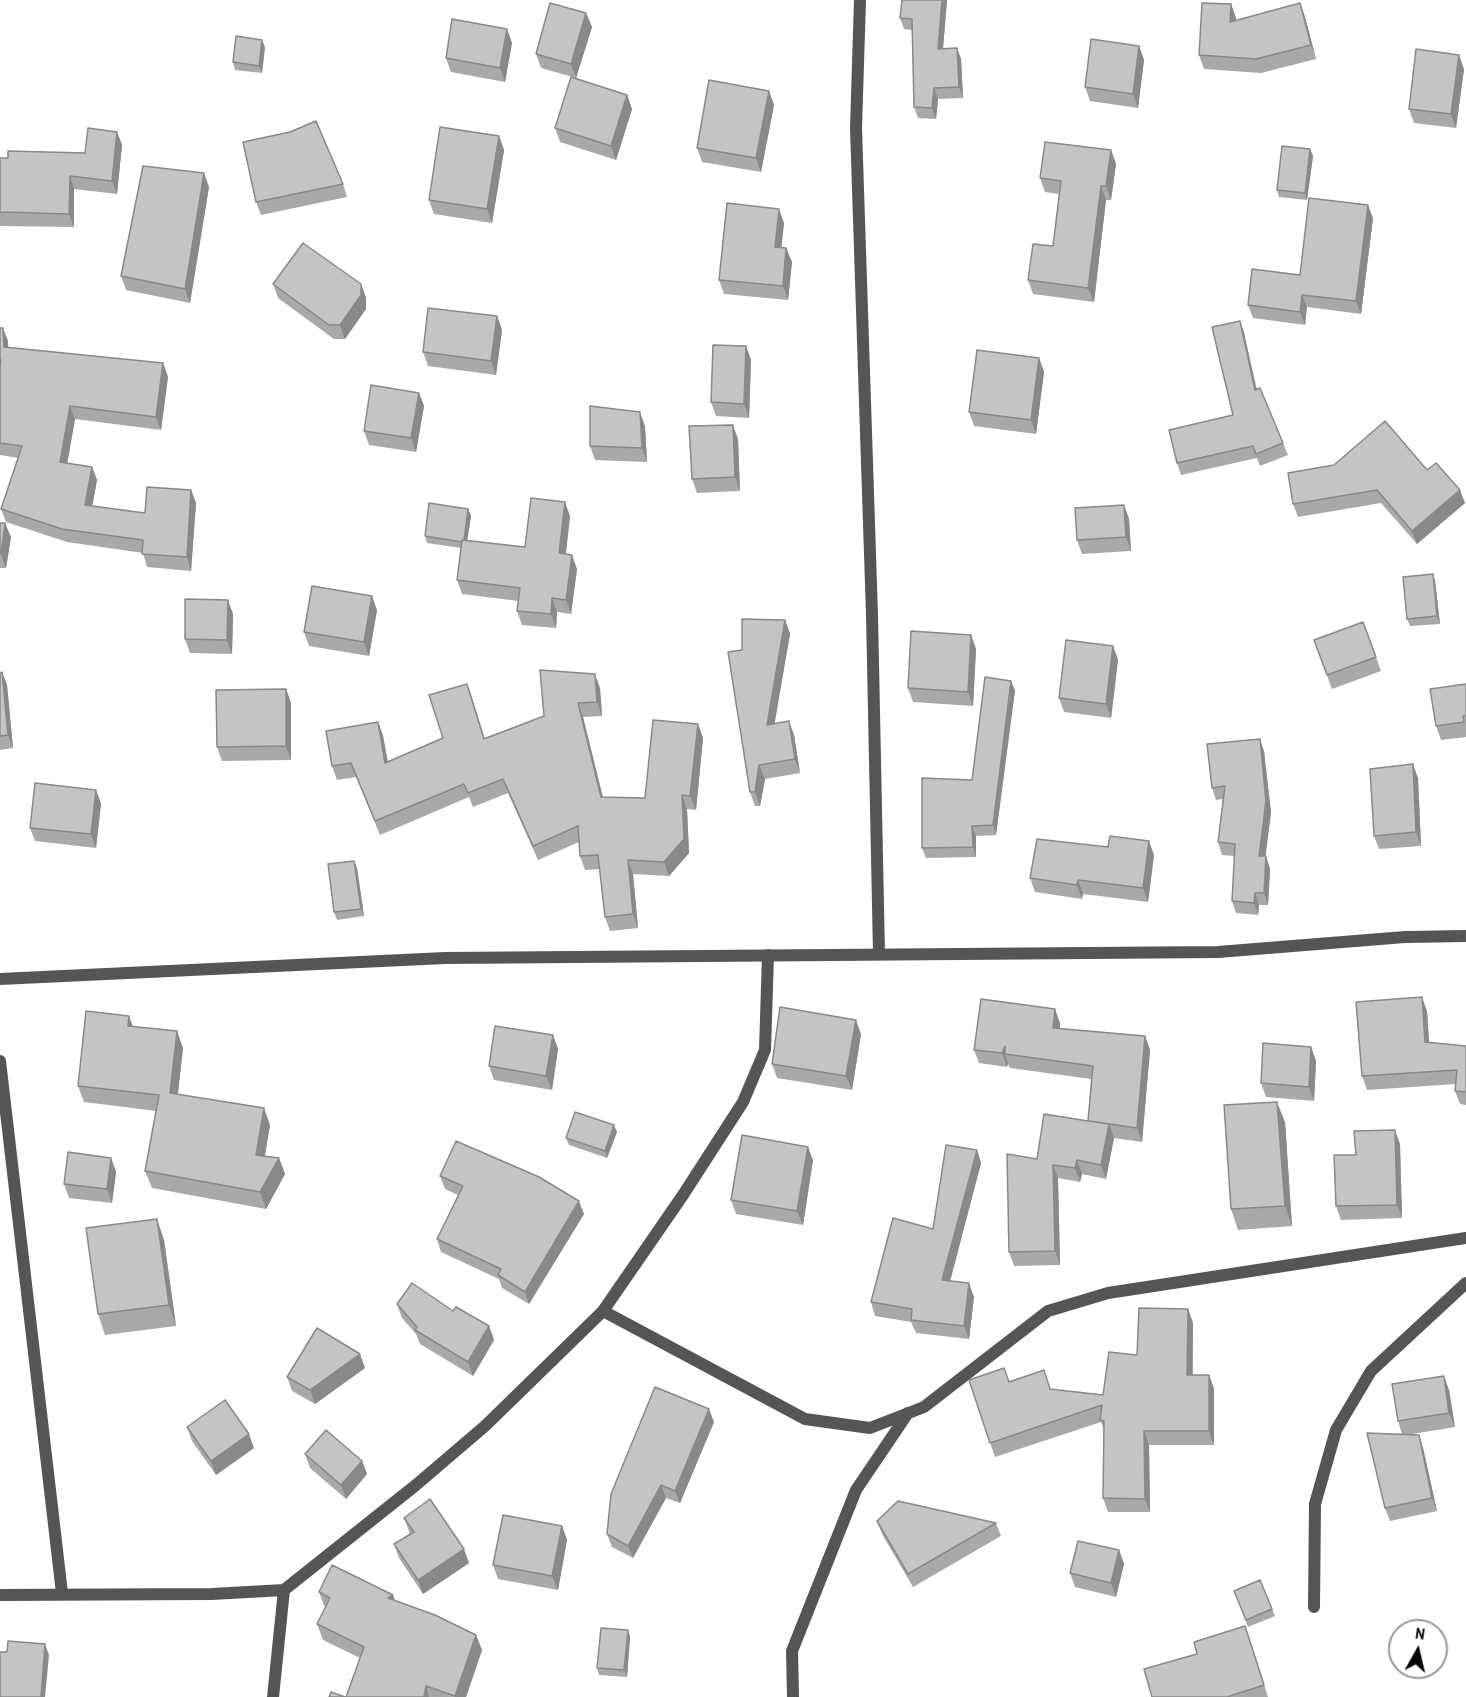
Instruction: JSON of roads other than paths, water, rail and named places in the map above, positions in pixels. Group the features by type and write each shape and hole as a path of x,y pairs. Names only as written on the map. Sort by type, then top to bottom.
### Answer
{"street":[{"path":"860,0 856,128 872,615 879,954"},
{"path":"0,979 445,958 1218,952 1405,937 1466,936"},
{"path":"0,1595 212,1594 284,1590 416,1485 485,1426 603,1311 743,1102 765,1050 768,955"},
{"path":"0,1061 62,1593"},
{"path":"603,1311 805,1419 870,1428 924,1407 1048,1311 1108,1293 1466,1238"},
{"path":"1314,1607 1315,1504 1336,1430 1371,1371 1466,1283"},
{"path":"793,1697 792,1651 856,1490 908,1413"},
{"path":"273,1697 284,1590"}]}
